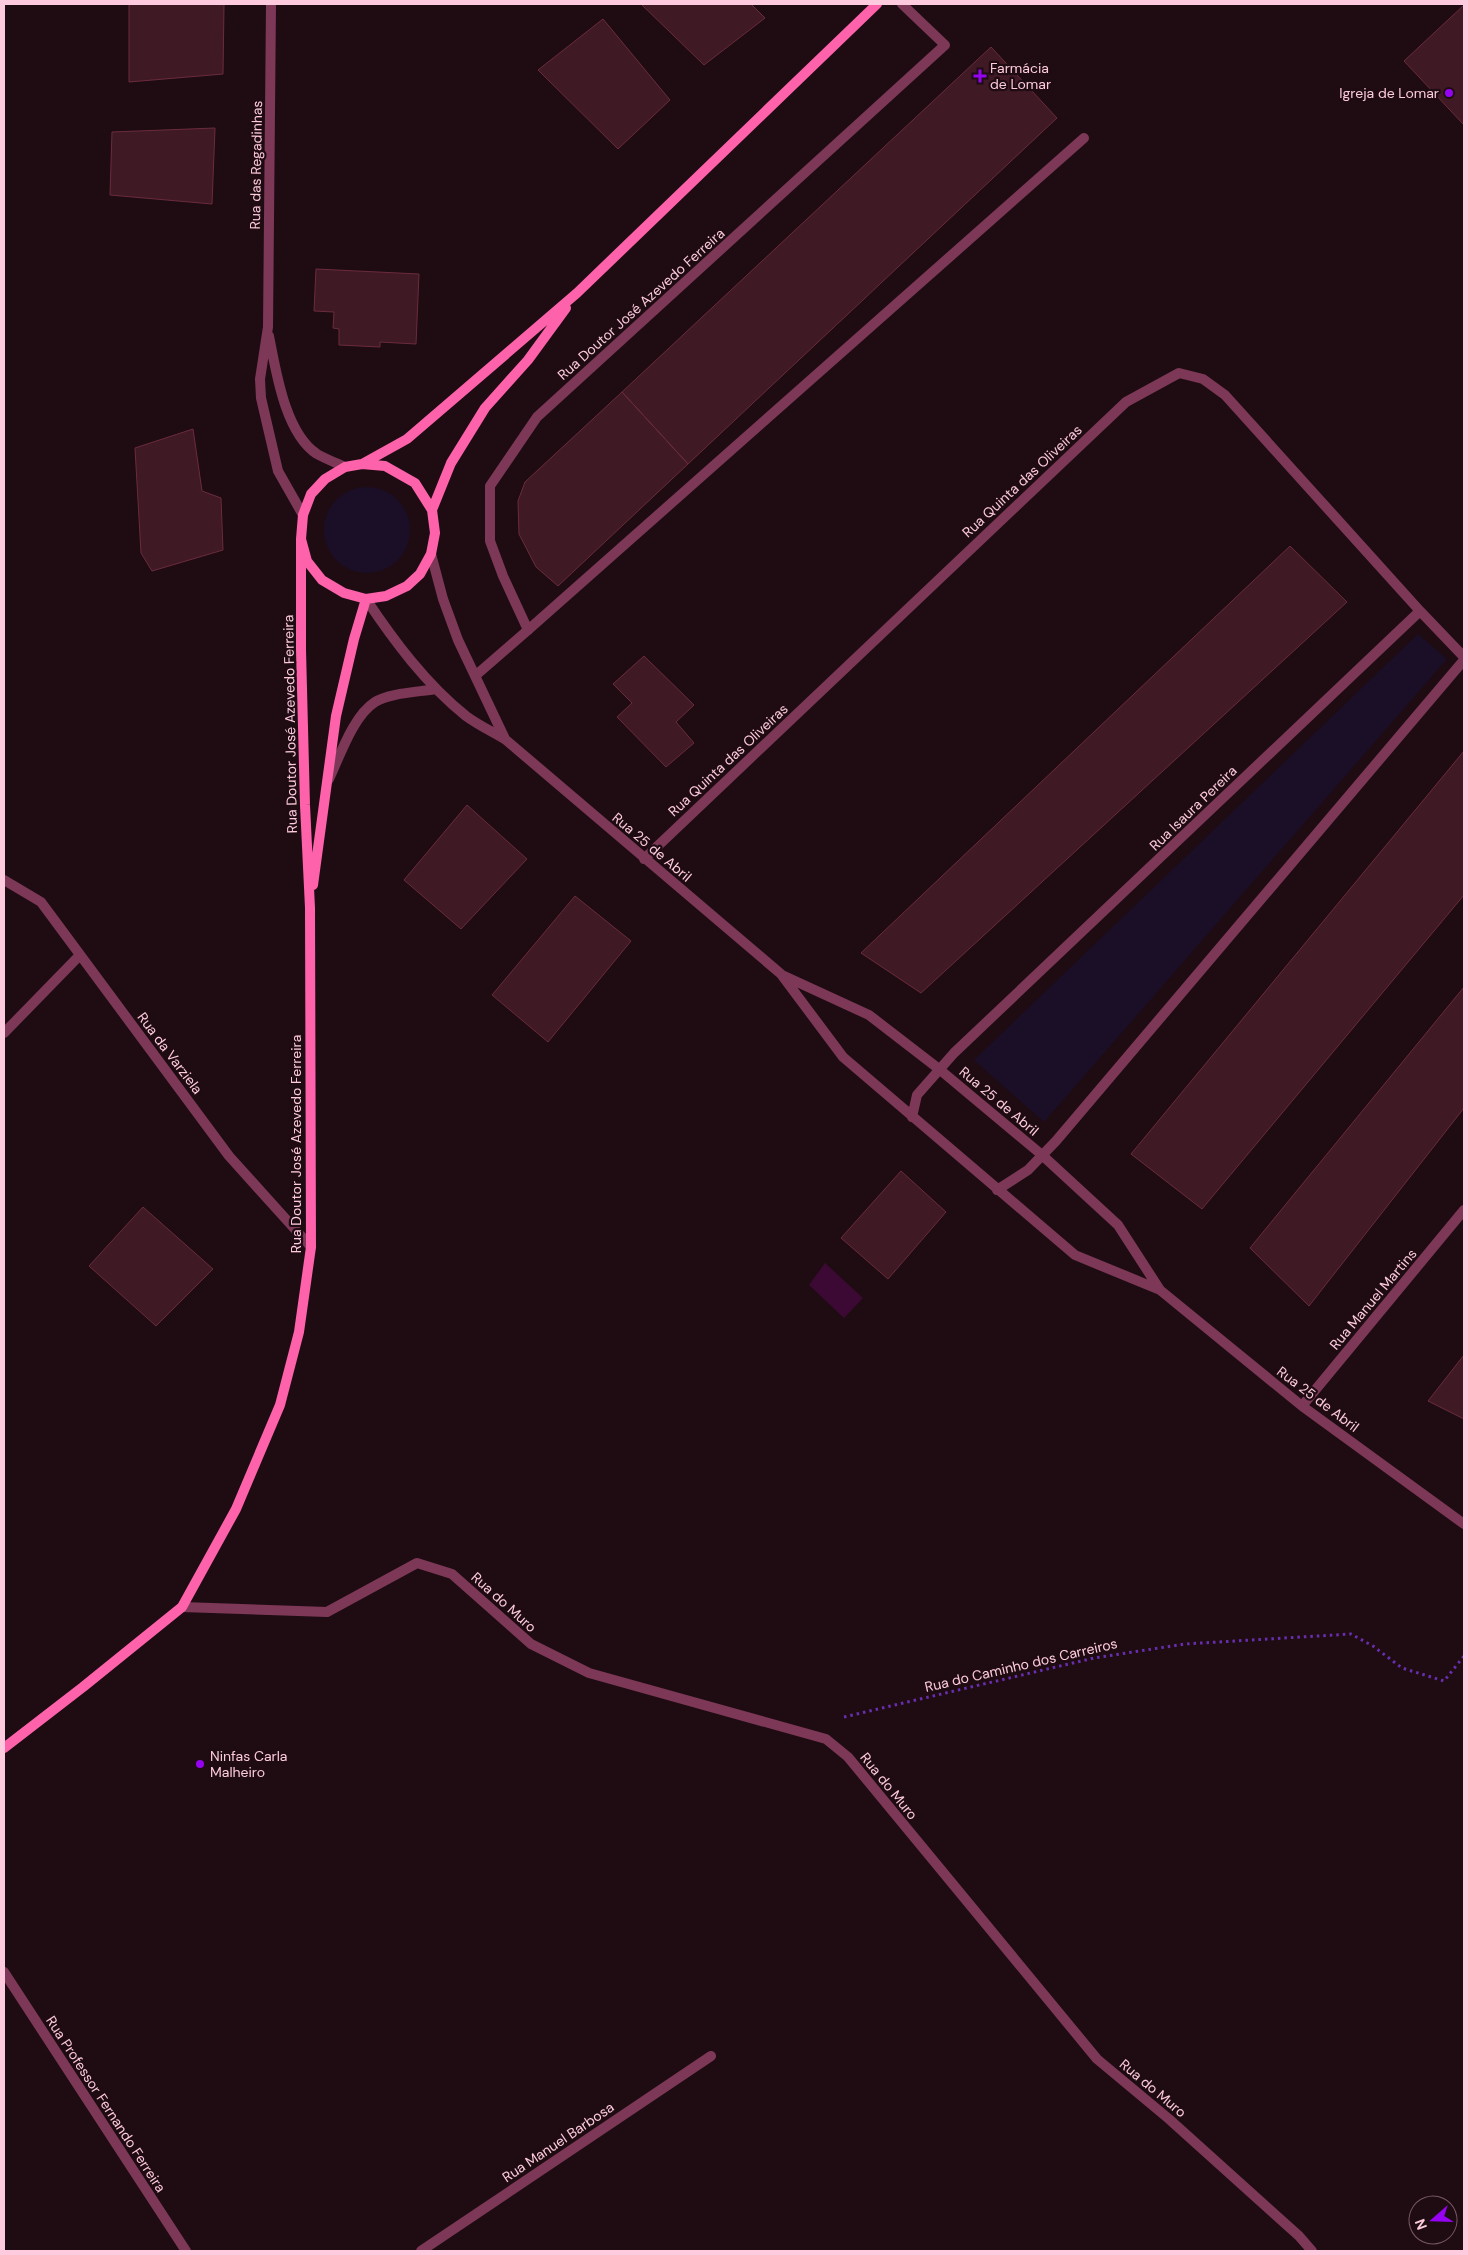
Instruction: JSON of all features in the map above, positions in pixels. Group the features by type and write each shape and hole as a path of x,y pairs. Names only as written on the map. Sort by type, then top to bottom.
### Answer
{"main road":[{"name":"Rua Doutor José Azevedo Ferreira","path":"362,464 407,439 577,293 877,4"},
{"name":"Rua Doutor José Azevedo Ferreira","path":"432,510 451,463 485,408 528,360 577,293"},
{"name":"Rua Doutor José Azevedo Ferreira","path":"4,1748 182,1607 236,1510 280,1405 299,1332 311,1247 310,908 304,805 301,539 303,515 311,494 325,479 345,467 362,464 385,466 416,483 432,510 435,533 431,554 420,574 407,586 386,596 366,599 344,593 322,580 308,561 301,539"},
{"name":"Rua Doutor José Azevedo Ferreira","path":"310,908 336,716 354,639 366,599"}],"street":[{"name":"Rua das Regadinhas","path":"271,4 268,327 260,379 261,398 278,471 303,515"},
{"name":"Rua Doutor José Azevedo Ferreira","path":"528,630 503,576 490,541 490,486 537,418 945,45 902,4"},
{"path":"475,676 1084,138"},
{"name":"Rua das Regadinhas","path":"268,327 281,394 301,438 316,454 345,467"},
{"name":"Rua Quinta das Oliveiras","path":"644,859 1126,402 1179,374 1203,379 1225,395 1420,611"},
{"name":"Rua Doutor José Azevedo Ferreira","path":"431,554 452,624 506,740"},
{"path":"366,599 386,629 436,689 467,717 506,740"},
{"path":"1042,1155 1464,659 1420,611"},
{"name":"Rua Isaura Pereira","path":"939,1069 1420,611"},
{"name":"Rua Doutor José Azevedo Ferreira","path":"327,782 357,721 375,702 400,695 436,689"},
{"name":"Rua 25 de Abril","path":"506,740 781,974 843,1057 1075,1255 1160,1290 1302,1406 1464,1524"},
{"name":"Rua da Varziela","path":"4,880 41,902 230,1156 311,1247"},
{"path":"4,1033 80,955"},
{"name":"Rua 25 de Abril","path":"781,974 869,1016 939,1069 1042,1155 1118,1225 1160,1290"},
{"name":"Rua 25 de Abril","path":"912,1117 916,1095 939,1069"},
{"name":"Rua 25 de Abril","path":"997,1190 1028,1170 1042,1155"},
{"name":"Rua Manuel Martins","path":"1302,1406 1464,1210"},
{"name":"Rua do Muro","path":"182,1607 327,1612 417,1563 452,1574 531,1644 589,1673 826,1740 848,1757 1097,2059 1169,2119 1299,2236 1312,2251"},
{"name":"Rua Professor Fernando Ferreira","path":"4,1972 186,2251"},
{"name":"Rua Manuel Barbosa","path":"421,2251 712,2056"}],"path":[{"name":"Rua do Caminho dos Carreiros","path":"835,1718 854,1716 1094,1658 1185,1644 1351,1634 1373,1646 1402,1668 1444,1681 1464,1656"}],"shaded area":[{"path":"367,487 384,490 398,499 407,513 410,530 407,547 398,561 384,570 367,573 350,570 336,561 327,547 324,530 327,513 336,499 350,490"},
{"path":"1418,634 1447,659 1044,1122 974,1060"},
{"path":"825,1263 863,1298 844,1318 809,1285"}],"building":[{"path":"129,4 224,4 223,74 129,82"},
{"path":"641,4 751,4 765,18 704,65"},
{"name":"Igreja de Lomar","path":"1464,5 1464,125 1404,61"},
{"path":"603,19 670,100 618,149 538,70"},
{"path":"991,47 1057,118 688,464 622,392"},
{"path":"215,128 212,204 110,195 112,132"},
{"path":"316,269 419,274 416,344 380,342 380,347 339,345 339,329 333,328 334,312 314,311"},
{"path":"622,392 688,464 558,586 536,567 519,534 518,501 525,482"},
{"path":"193,429 202,491 221,498 223,550 152,571 141,553 135,448"},
{"path":"1290,546 1347,602 921,993 861,953"},
{"path":"644,656 694,705 676,722 694,743 666,767 617,717 632,703 613,684"},
{"path":"1464,751 1464,895 1202,1209 1131,1154"},
{"path":"467,805 527,859 461,929 404,880"},
{"path":"575,896 631,941 548,1042 492,995"},
{"path":"1464,987 1464,1108 1309,1306 1250,1248"},
{"path":"901,1171 946,1212 888,1279 841,1238"},
{"path":"143,1207 213,1269 156,1326 89,1266"},
{"path":"1464,1355 1464,1419 1428,1401"}],"place":[{"name":"Farmácia de Lomar","path":"980,76"},
{"name":"Igreja de Lomar","path":"1449,93"},
{"name":"Ninfas Carla Malheiro","path":"200,1764"}]}
